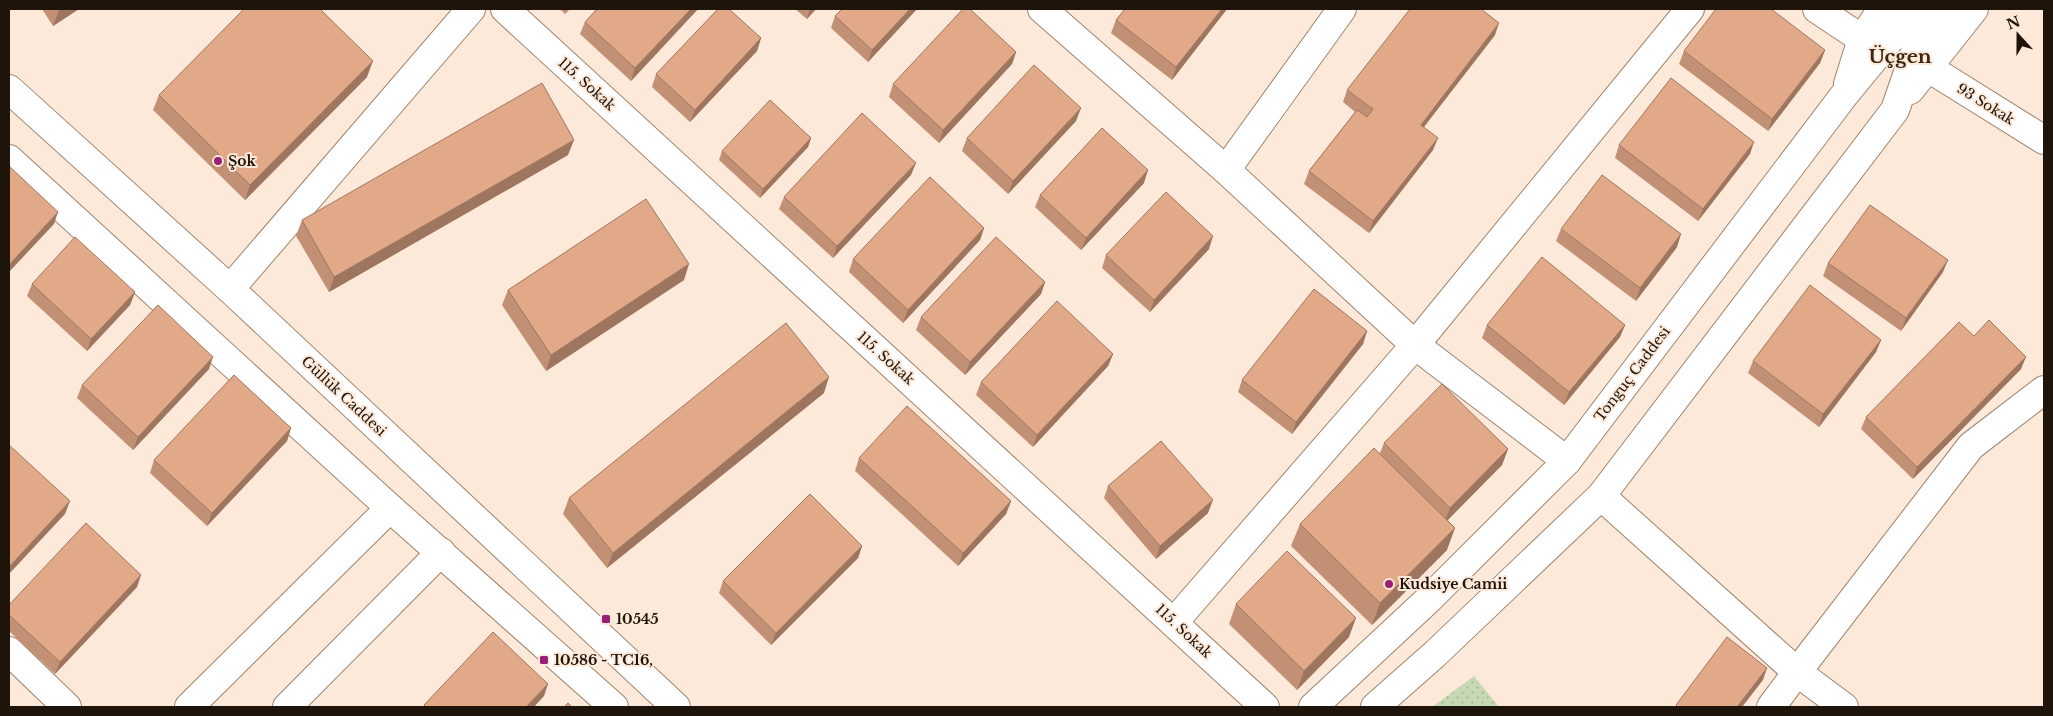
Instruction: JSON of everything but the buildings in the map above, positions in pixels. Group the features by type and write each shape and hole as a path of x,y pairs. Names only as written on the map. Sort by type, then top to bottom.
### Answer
{"street":[{"path":"230,290 471,9"},
{"name":"115. Sokak","path":"505,9 1266,707"},
{"path":"1042,9 1226,170 1415,345 1567,461"},
{"path":"1226,170 1342,9"},
{"path":"1174,622 1415,345 1690,9"},
{"path":"1817,9 1862,39"},
{"path":"1845,94 1862,39 1882,9"},
{"name":"Tonguç Caddesi","path":"1313,707 1429,599 1567,461 1845,94 1915,9"},
{"path":"1895,110 1917,46 1945,9"},
{"path":"1375,707 1435,654 1601,496 1974,9"},
{"name":"93 Sokak","path":"1928,67 2044,140"},
{"name":"Güllük Caddesi","path":"9,89 230,290 676,707"},
{"path":"9,159 390,508 614,707"},
{"path":"1771,707 1970,446 2044,390"},
{"path":"1601,496 1796,672 1844,707"},
{"path":"188,707 390,508"},
{"path":"287,707 441,552"},
{"path":"9,652 67,707"}],"green space":[{"path":"1474,676 1499,707 1432,707"}],"place":[{"name":"Şok","path":"218,161"},
{"name":"Kudsiye Camii","path":"1389,584"},
{"name":"10545","path":"606,619"},
{"name":"10586 - TC16,","path":"544,660"}],"district":[{"name":"Üçgen","path":"1900,56"}]}
